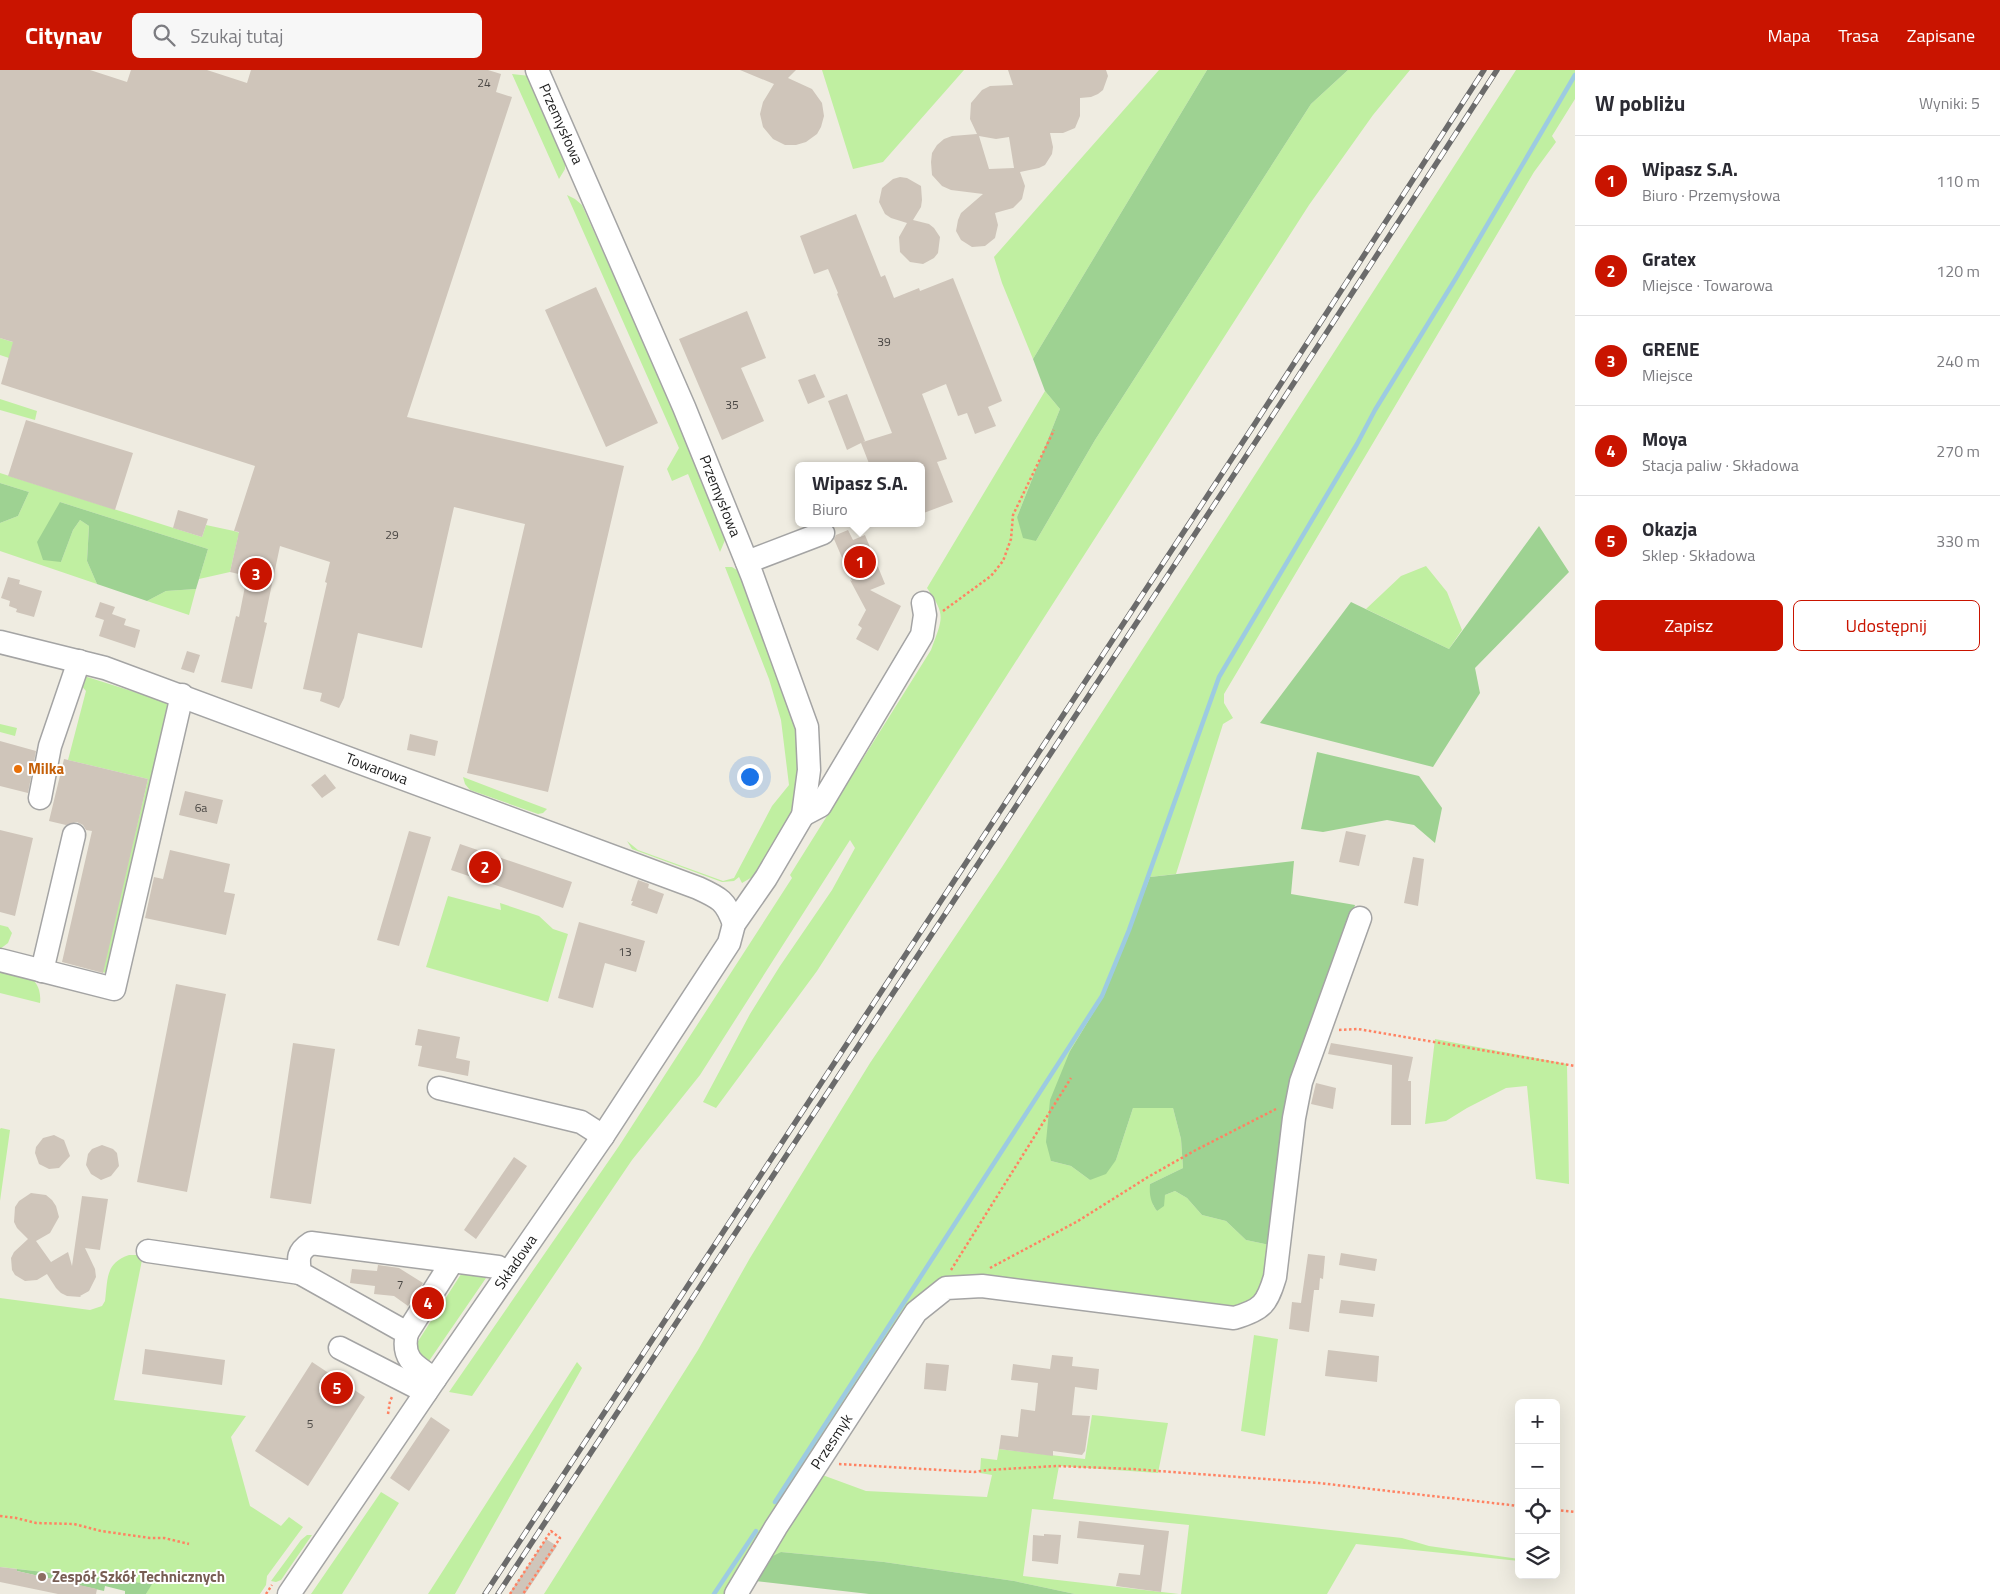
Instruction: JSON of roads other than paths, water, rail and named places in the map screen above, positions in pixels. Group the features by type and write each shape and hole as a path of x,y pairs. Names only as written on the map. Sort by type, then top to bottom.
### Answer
{"street":[{"name":"Przemysłowa","path":"537,70 684,407 747,562 807,727 809,770 803,815 766,878 734,924"},
{"path":"747,562 823,534"},
{"path":"803,815 820,806 922,635 925,615 932,607"},
{"name":"Towarowa","path":"0,642 105,668 182,695 698,888 716,896 728,908 734,924"},
{"path":"40,798 50,746 79,661"},
{"path":"0,960 114,989 182,695"},
{"path":"42,971 74,835"},
{"name":"Przesmyk","path":"736,1594 916,1312 946,1288 982,1286 1234,1318 1252,1313 1269,1297 1274,1277 1301,1082 1360,918"},
{"name":"Składowa","path":"289,1594 603,1136 728,943 734,924"},
{"path":"439,1088 581,1122 603,1136"},
{"path":"300,1273 298,1259 302,1248 311,1243 498,1267 508,1273"},
{"path":"148,1251 300,1273 407,1333"},
{"path":"430,1386 407,1355 404,1345 407,1333 452,1262"},
{"path":"340,1348 430,1386"}],"waterway":[{"path":"775,1502 1102,996 1129,930 1219,677 1357,444 1375,410 1456,278 1575,75"},
{"path":"714,1594 756,1531"}],"railway":[{"path":"485,1594 1256,422 1484,70"},
{"path":"498,1594 1264,429 1497,70"}],"place":[{"name":"Wipasz S.A.","path":"860,562"},
{"name":"GRENE","path":"256,574"},
{"name":"Milka","path":"18,769"},
{"name":"Gratex","path":"485,867"},
{"name":"Moya","path":"428,1303"},
{"name":"Okazja","path":"337,1388"},
{"name":"Zespół Szkół Technicznych","path":"42,1577"}]}
